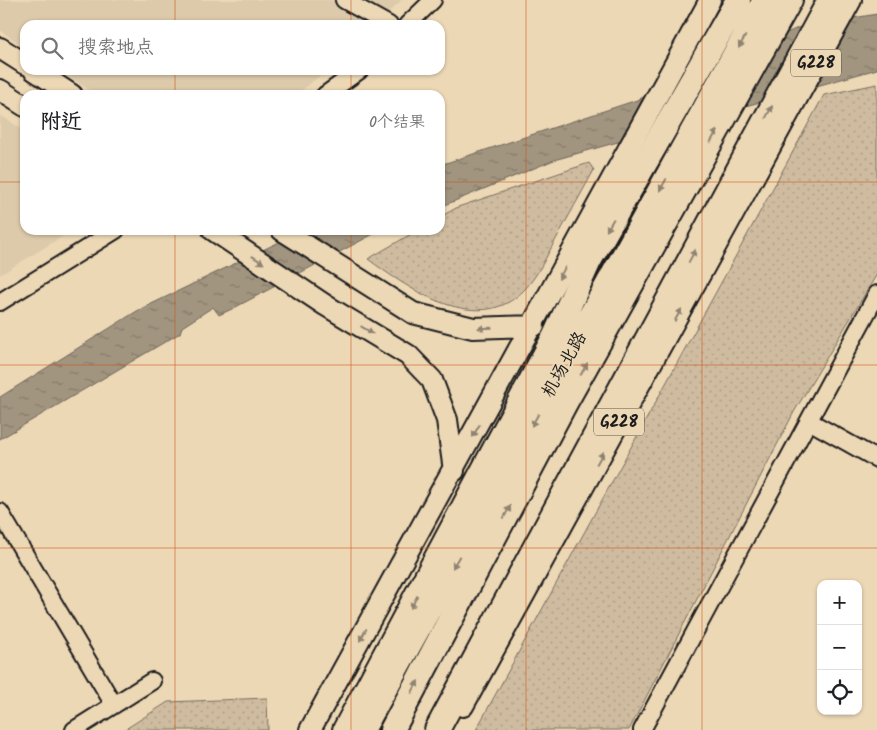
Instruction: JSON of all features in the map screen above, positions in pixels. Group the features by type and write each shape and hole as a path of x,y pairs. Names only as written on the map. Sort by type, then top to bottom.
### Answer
{"highway":[{"path":"345,730 555,336 589,261 738,0"},
{"name":"机场北路","path":"362,730 765,0"},
{"name":"机场北路","path":"392,730 564,403 790,0"},
{"path":"437,730 842,4"}],"main road":[{"path":"310,730 534,326 710,0"},
{"name":"G228","path":"449,730 788,114 842,4"},
{"path":"0,48 20,61"},
{"path":"42,75 64,90"},
{"path":"0,90 20,103"},
{"path":"221,235 325,305 408,355 432,380 447,420 454,471"},
{"path":"290,235 413,313 473,328 534,326"}],"street":[{"path":"412,20 433,0"},
{"path":"351,2 381,20"},
{"path":"332,90 353,75"},
{"path":"0,302 108,235"},
{"path":"642,730 877,294"},
{"path":"808,422 877,459"},
{"path":"0,512 114,705"},
{"path":"74,730 152,682"}],"shaded area":[{"path":"0,0 402,0 380,20 20,20 20,44 0,30"},
{"path":"65,75 321,75 302,90 90,90"},
{"path":"877,84 877,274 794,412 629,730 476,730 824,95"},
{"path":"0,115 20,128 20,235 65,235 0,275"},
{"path":"589,163 594,170 534,278 525,289 507,303 487,309 466,309 445,304 423,295 368,259 409,235 445,235 445,214 458,207"},
{"path":"267,698 268,730 124,730 168,702"}],"water":[{"path":"877,14 877,69 554,160 445,205 445,163 637,100 800,27"},
{"path":"294,235 372,235 219,315 213,307 182,327 180,333 0,439 0,397 137,311"}]}
